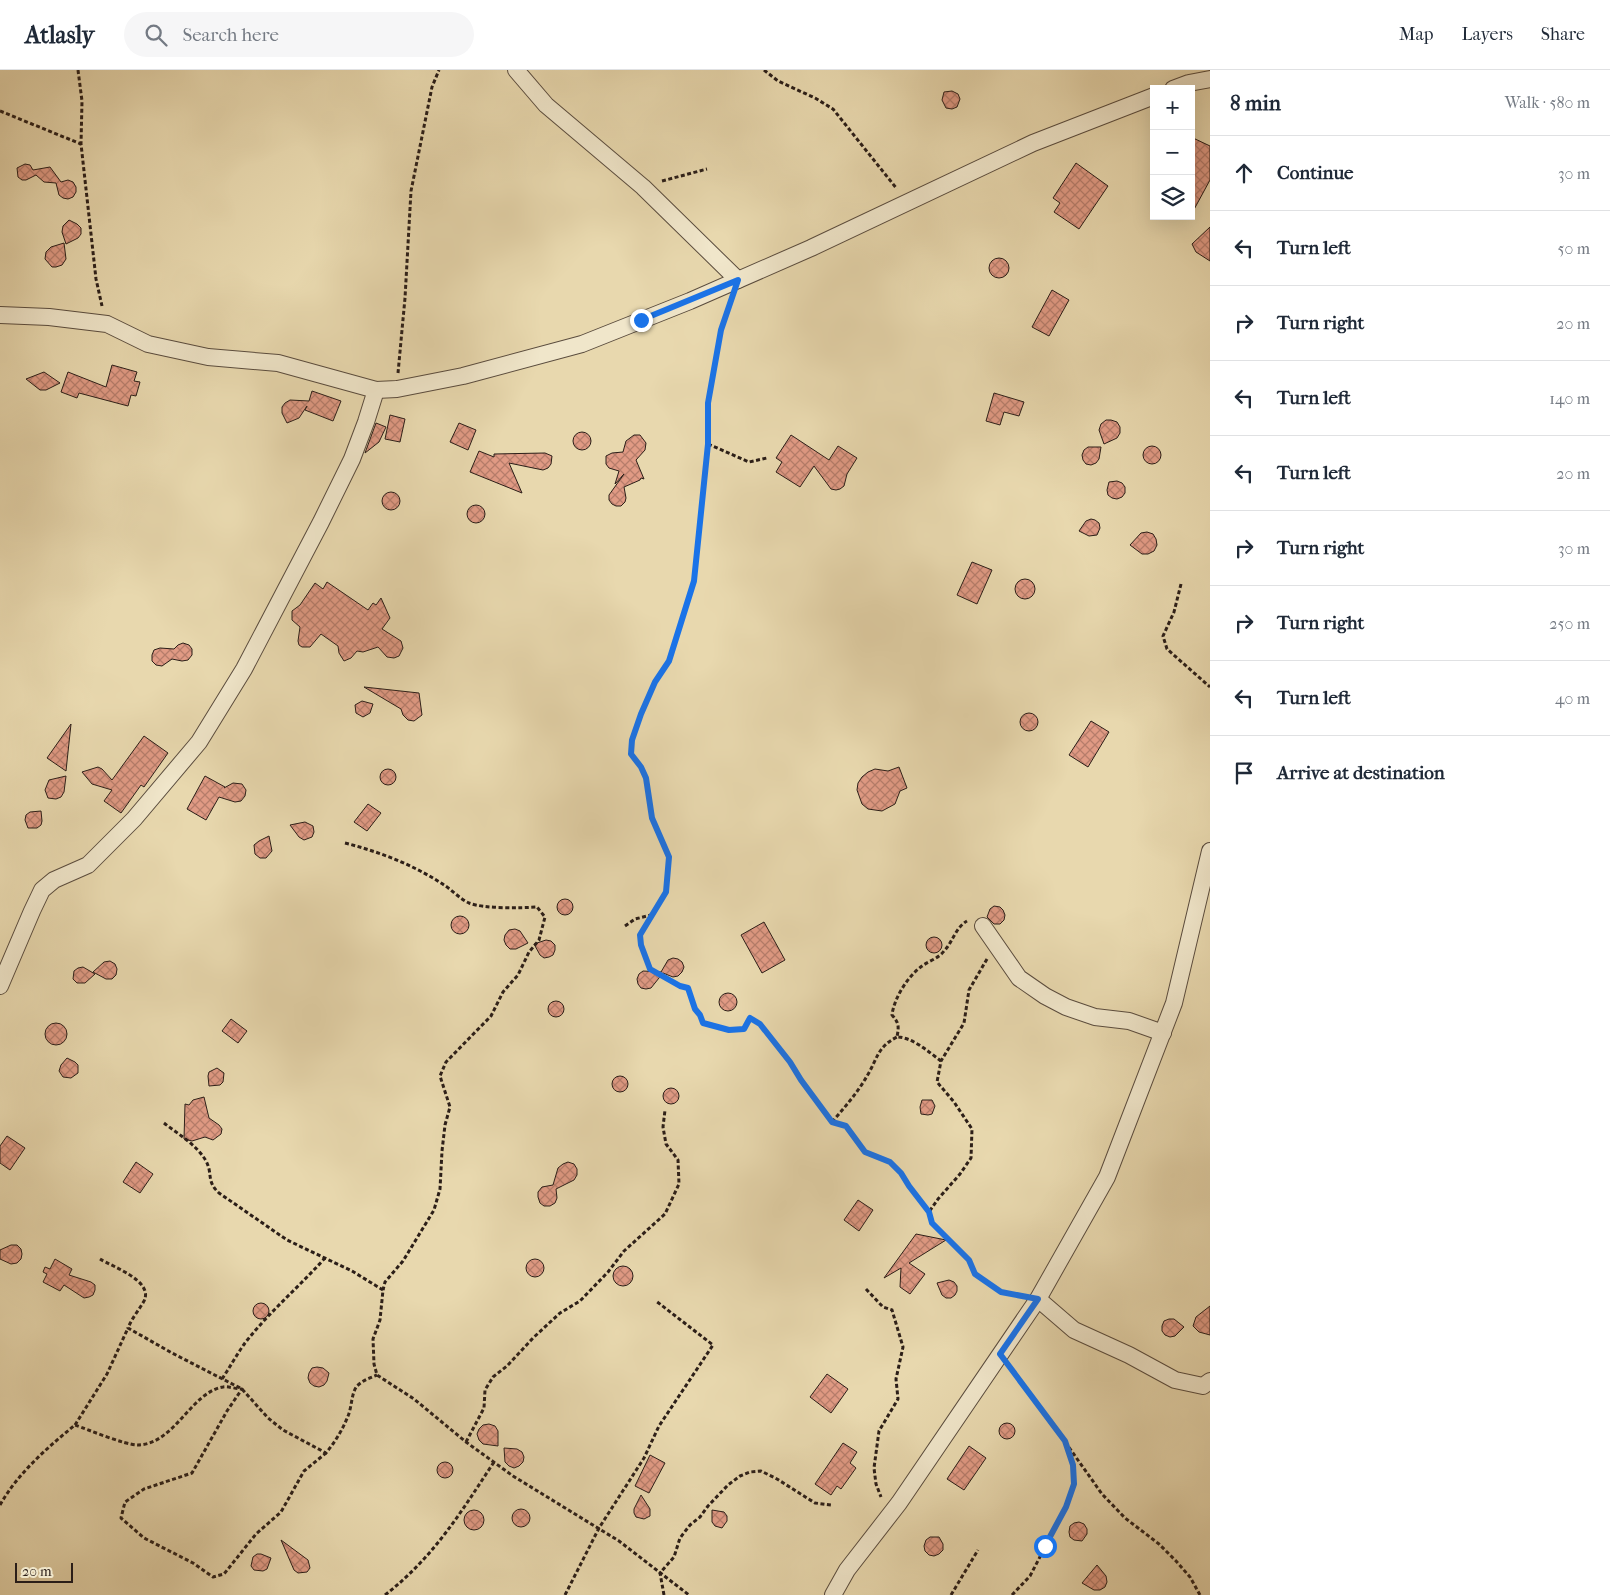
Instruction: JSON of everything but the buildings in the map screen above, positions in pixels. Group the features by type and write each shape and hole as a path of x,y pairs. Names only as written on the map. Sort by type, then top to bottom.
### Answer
{"street":[{"path":"516,70 546,105 643,187 738,280"},
{"path":"1184,85 1210,78"},
{"path":"0,315 49,317 106,324 148,344 208,357 278,363 376,390 397,389 464,376 582,344 682,304 811,248 1033,143 1150,98"},
{"path":"0,986 42,890 54,880 88,865 134,819 199,742 244,669 321,522 352,459 376,390"},
{"path":"833,1595 847,1570 887,1519 1038,1299 1107,1177 1174,1003 1210,851"},
{"path":"982,926 1019,978 1045,996 1066,1007 1095,1017 1129,1021 1163,1033"},
{"path":"1038,1299 1074,1330 1129,1355 1175,1380 1202,1386 1210,1381"}],"path":[{"path":"78,70 82,101 81,144 96,279 106,324"},
{"path":"397,389 405,298 411,191 432,87 439,70"},
{"path":"764,70 778,81 815,98 833,109 908,203"},
{"path":"0,111 81,144"},
{"path":"643,187 707,169"},
{"path":"738,280 721,330 708,403 708,444 694,581 669,661 655,682 632,740 631,754 641,767 646,778 652,818 669,857 666,892 640,935 641,945 650,969 680,986 688,988 695,1009 703,1023 729,1030 744,1029 750,1018 760,1024 790,1062 832,1122 846,1126 865,1152 890,1162 901,1173 929,1212 932,1223 969,1260 975,1274 1001,1292 1038,1299"},
{"path":"708,444 749,462 768,458"},
{"path":"1181,584 1174,612 1164,636 1167,649 1210,687"},
{"path":"346,843 367,849 415,868 444,885 468,903 489,908 537,907 545,917 539,940 529,952 518,975 503,992 491,1016 446,1062 440,1076 450,1107 445,1125 440,1189 434,1210 403,1261 385,1282 380,1320 373,1339 374,1364 378,1375 414,1399 466,1442 513,1476 619,1541 689,1595"},
{"path":"625,926 635,919 651,915"},
{"path":"897,1037 899,1027 892,1015 893,1006 906,983 920,967 944,952 958,928 965,921 973,921 982,926"},
{"path":"929,1212 960,1174 970,1158 972,1129 938,1082 941,1061 964,1023 969,990 984,963 997,947"},
{"path":"832,1122 859,1089 886,1042 902,1037 922,1047 941,1061"},
{"path":"466,1442 484,1408 485,1390 493,1377 507,1366 560,1313 580,1301 608,1272 624,1251 665,1214 680,1184 678,1160 666,1144 663,1127 665,1110"},
{"path":"164,1123 200,1153 207,1163 212,1186 220,1193 287,1240 352,1270 383,1290"},
{"path":"222,1379 244,1344 325,1258"},
{"path":"1,1502 23,1474 50,1445 75,1425 107,1374 131,1319 146,1299 146,1290 142,1284 100,1259"},
{"path":"866,1289 883,1307 892,1310 903,1347 896,1379 898,1399 879,1431 874,1468 876,1484 887,1519"},
{"path":"565,1595 599,1528 644,1458 659,1426 691,1375 713,1345 656,1300"},
{"path":"128,1328 242,1389 268,1418 283,1430 326,1453"},
{"path":"1000,1354 1102,1494 1125,1518 1159,1544 1176,1561 1190,1577 1200,1595"},
{"path":"242,1389 227,1411 192,1473 144,1489 125,1502 121,1518 144,1538 193,1563 213,1577 224,1574 256,1534 281,1512 304,1471 326,1453 334,1442 349,1415 354,1391 365,1379 378,1375"},
{"path":"75,1425 137,1445 163,1436 186,1415 203,1395 223,1387 242,1389"},
{"path":"1012,1595 1030,1576 1066,1507 1074,1484 1073,1465 1065,1441"},
{"path":"385,1595 419,1566 442,1538 494,1462"},
{"path":"660,1573 674,1557 680,1538 690,1525 700,1517 728,1485 740,1476 750,1472 761,1471 815,1503 831,1505"},
{"path":"951,1595 978,1550"},
{"path":"660,1573 664,1595"}],"route":[{"path":"641,320 738,280 721,330 708,403 708,444 694,581 669,661 655,682 632,740 631,754 641,767 646,778 652,818 665,844 669,857 666,892 640,935 641,945 650,969 680,986 688,988 695,1009 703,1023 729,1030 744,1029 750,1018 760,1024 790,1062 832,1122 846,1126 865,1152 890,1162 901,1173 929,1212 932,1223 969,1260 975,1274 1001,1292 1038,1299 1000,1354 1065,1441 1073,1465 1074,1484 1066,1507 1045,1546"}]}
